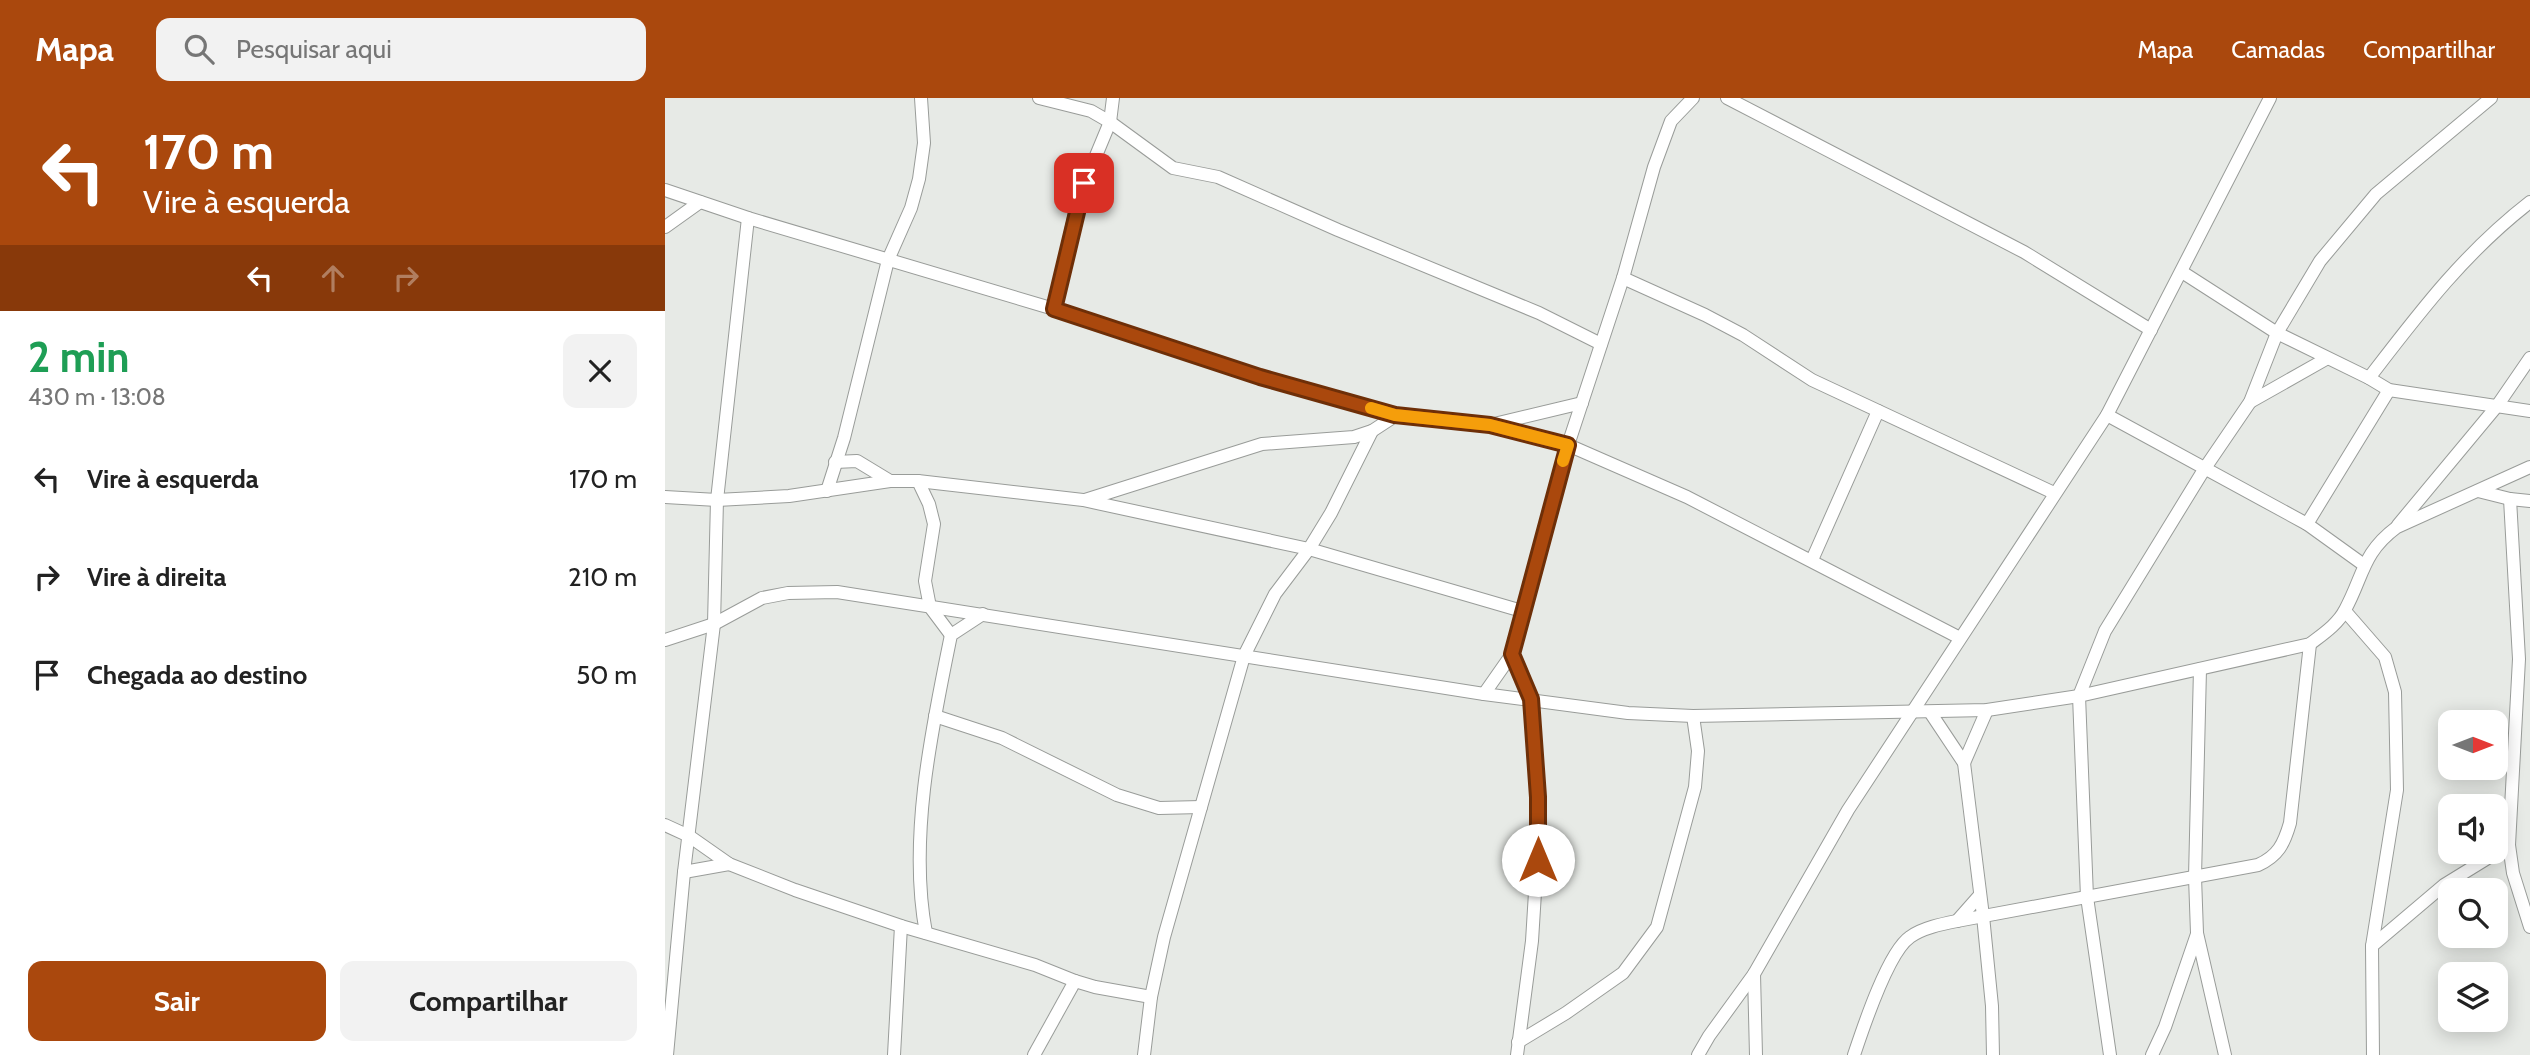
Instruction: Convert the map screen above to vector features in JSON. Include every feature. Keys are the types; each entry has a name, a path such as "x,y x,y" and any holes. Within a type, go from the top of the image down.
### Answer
{"street":[{"path":"827,491 844,439 888,260 911,208 919,179 924,143 922,98"},
{"path":"1039,98 1091,111 1110,121 1173,168 1217,177 1539,313 1601,344"},
{"path":"1054,309 1079,199 1110,121 1112,98"},
{"path":"1091,111 1112,98"},
{"path":"1484,694 1512,654 1568,445 1623,278 1654,167 1671,121 1693,98"},
{"path":"1727,98 2024,252 2151,330"},
{"path":"1698,1055 1754,974 1848,810 2054,493 2108,415 2270,98"},
{"path":"2110,1055 2087,897 2078,695 2105,631 2206,467 2250,402 2277,333 2320,261 2376,194 2491,98"},
{"path":"665,190 748,218 1054,309 1260,377 1395,415 1490,425 1568,445 1687,497 1960,638"},
{"path":"665,227 700,202"},
{"path":"2369,378 2437,290 2498,227 2530,202"},
{"path":"667,1051 684,872 714,624 717,500 748,218"},
{"path":"2182,272 2277,333 2389,390 2530,411"},
{"path":"1623,278 1705,314 1812,380 2054,493"},
{"path":"665,640 714,624 762,598 788,593 837,592 1484,694 1628,713 1692,716 1987,710 2078,695 2310,644 2333,626 2344,611 2373,548 2397,527 2497,406 2530,358"},
{"path":"2250,402 2326,359"},
{"path":"2307,524 2389,390"},
{"path":"1490,425 1581,403"},
{"path":"1812,560 1878,411"},
{"path":"1083,500 1262,444 1340,440 1372,431 1395,415"},
{"path":"2108,415 2307,524 2364,565"},
{"path":"1144,1055 1151,997 1164,937 1244,656 1275,594 1309,548 1349,479 1372,431"},
{"path":"844,439 857,461 890,481"},
{"path":"835,462 857,461"},
{"path":"2397,527 2530,467"},
{"path":"665,498 717,500 789,496 890,481 918,481 1083,500 1309,548 1522,611"},
{"path":"918,481 934,524 926,572 930,607 951,635"},
{"path":"2477,491 2530,501"},
{"path":"2510,499 2519,659 2509,845 2513,873 2530,928"},
{"path":"2344,611 2385,657 2395,692 2397,790 2372,946 2373,1055"},
{"path":"926,933 920,879 923,804 935,716 951,635 983,614"},
{"path":"1854,1055 1893,959 1911,936 1957,921 2258,866 2273,858 2284,843 2290,823 2310,644"},
{"path":"1512,654 1531,699 1538,797 1538,860 1532,941 1517,1049"},
{"path":"2200,669 2195,877 2197,933 2225,1055"},
{"path":"1964,763 1987,710"},
{"path":"1930,712 1964,763 1983,916 1993,1055"},
{"path":"935,716 1002,738 1117,795 1159,808 1201,807"},
{"path":"1517,1049 1623,973 1657,927 1695,787 1698,751 1692,716"},
{"path":"665,825 689,836 729,864 901,926 1035,965 1095,987 1151,997"},
{"path":"2372,946 2445,885 2509,845"},
{"path":"684,872 729,864"},
{"path":"1957,921 1980,894"},
{"path":"894,1055 901,926"},
{"path":"2152,1055 2165,1027 2197,933"},
{"path":"1754,974 1756,1055"},
{"path":"1034,1055 1075,981"}],"slow traffic":[{"path":"1371,408 1395,415 1490,425 1568,445 1563,461"}],"route":[{"path":"1084,183 1054,309 1260,377 1395,415 1490,425 1568,445 1512,654 1531,699 1538,797 1538,860"}]}
